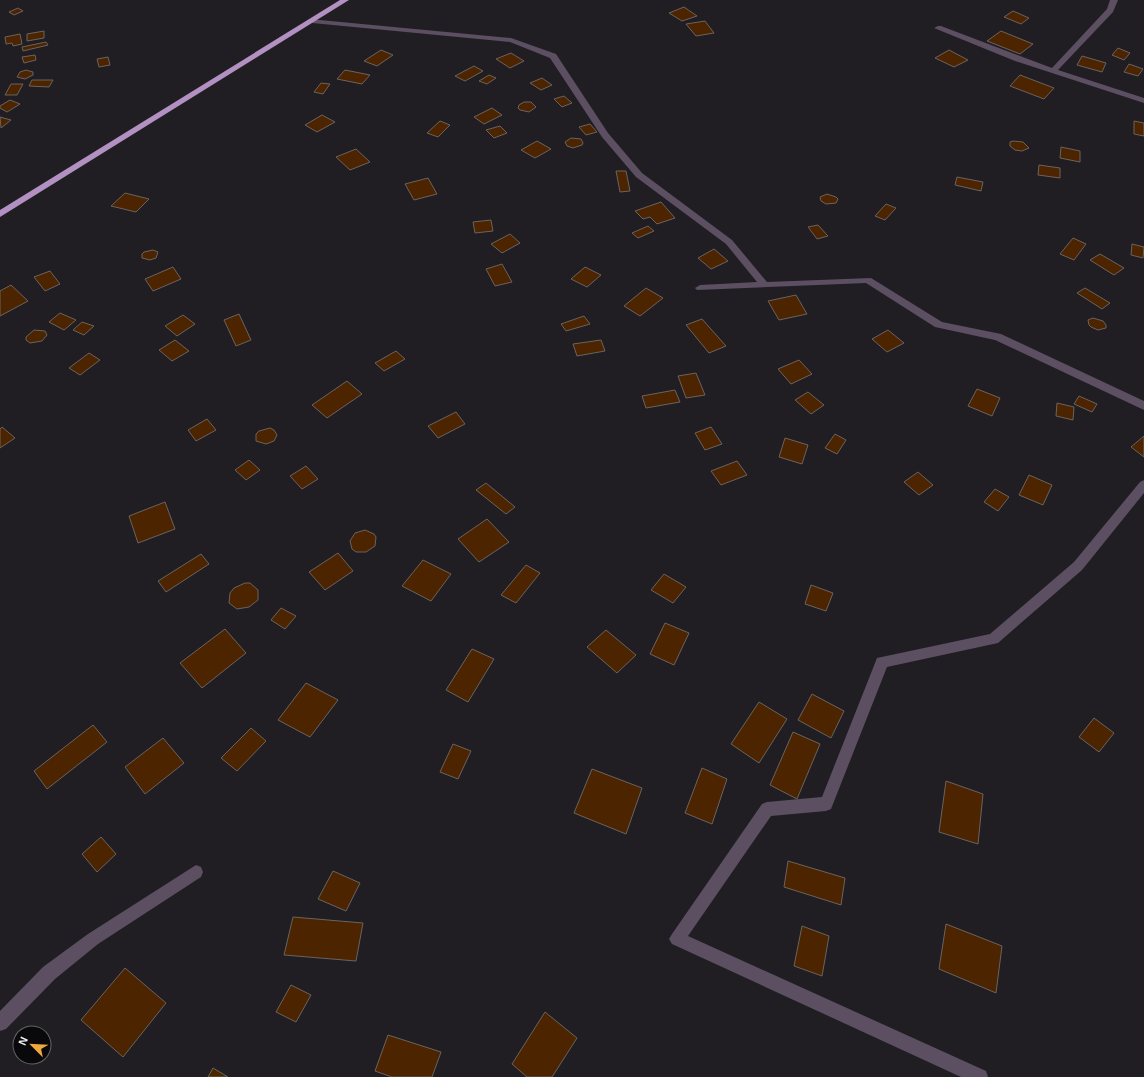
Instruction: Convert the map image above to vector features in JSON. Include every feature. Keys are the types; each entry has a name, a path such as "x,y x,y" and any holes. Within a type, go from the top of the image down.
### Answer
{"highway":[{"path":"0,214 346,0"}],"street":[{"path":"1053,71 1110,10 1114,0"},
{"path":"312,21 511,40 553,56 606,135 639,175 729,242 765,285"},
{"path":"938,28 1053,71 1144,101"},
{"path":"700,288 868,280 939,325 997,337 1144,406"},
{"path":"980,1077 677,939 767,809 826,804 882,662 993,639 1078,566 1144,485"},
{"path":"0,1023 49,974 93,939 196,872"}],"building":[{"path":"684,7 697,16 682,21 669,13"},
{"path":"18,8 23,11 14,15 9,12"},
{"path":"1013,11 1029,18 1021,24 1004,17"},
{"path":"705,21 714,33 696,36 686,24"},
{"path":"44,31 44,38 27,41 27,34"},
{"path":"1001,31 1033,44 1020,54 987,41"},
{"path":"20,34 22,44 13,46 12,43 6,44 5,37"},
{"path":"46,42 48,45 23,51 22,47"},
{"path":"1118,48 1130,53 1124,60 1112,55"},
{"path":"381,50 393,55 377,66 364,61"},
{"path":"949,50 968,60 954,67 935,58"},
{"path":"511,53 524,61 510,68 496,59"},
{"path":"35,55 36,60 24,63 22,57"},
{"path":"1082,56 1106,63 1102,72 1077,65"},
{"path":"108,57 110,65 99,67 97,59"},
{"path":"1129,64 1143,69 1138,76 1124,72"},
{"path":"474,66 483,71 465,81 455,76"},
{"path":"26,70 33,72 33,75 25,79 17,77 20,72"},
{"path":"345,70 370,75 362,84 337,79"},
{"path":"489,75 496,78 487,84 479,81"},
{"path":"1020,75 1054,88 1044,99 1010,86"},
{"path":"542,78 552,85 541,90 530,83"},
{"path":"32,80 53,80 49,87 29,86"},
{"path":"321,83 330,84 323,94 314,92"},
{"path":"11,84 23,84 17,95 5,95"},
{"path":"564,96 572,103 562,107 554,99"},
{"path":"10,100 20,104 7,112 0,108 0,106"},
{"path":"524,102 531,102 536,107 529,112 520,110 518,108 519,105"},
{"path":"492,108 502,115 484,124 474,117"},
{"path":"322,115 335,122 317,132 305,125"},
{"path":"0,117 11,120 1,128"},
{"path":"440,121 450,125 438,137 427,133"},
{"path":"1134,121 1144,123 1144,136 1134,134"},
{"path":"590,124 597,132 586,135 579,127"},
{"path":"500,126 507,133 494,138 486,130"},
{"path":"571,138 581,139 583,143 582,145 573,148 567,146 565,142"},
{"path":"537,141 551,149 535,158 521,150"},
{"path":"1010,142 1023,142 1029,148 1022,151 1015,150 1010,146"},
{"path":"1061,147 1080,151 1080,162 1060,158"},
{"path":"356,149 370,162 350,170 336,157"},
{"path":"1039,165 1060,168 1060,178 1038,175"},
{"path":"616,171 626,171 630,191 620,192"},
{"path":"957,177 983,182 981,191 955,185"},
{"path":"428,178 437,194 414,200 405,184"},
{"path":"125,193 149,199 136,212 111,206"},
{"path":"827,194 838,199 836,203 826,204 821,201 820,197"},
{"path":"661,202 675,218 657,224 650,217 643,219 635,211"},
{"path":"886,204 896,208 885,220 875,216"},
{"path":"491,220 493,231 475,233 473,222"},
{"path":"818,225 828,236 817,239 808,227"},
{"path":"648,226 654,231 638,238 632,233"},
{"path":"510,234 520,243 502,253 491,244"},
{"path":"1073,238 1086,244 1074,260 1060,254"},
{"path":"1132,244 1144,247 1143,258 1131,255"},
{"path":"714,249 728,261 711,269 698,258"},
{"path":"153,250 158,252 156,258 150,260 142,258 142,254 144,252"},
{"path":"1100,254 1124,268 1114,275 1090,260"},
{"path":"502,264 512,282 495,286 486,269"},
{"path":"173,267 181,279 153,291 145,279"},
{"path":"585,267 601,275 587,287 571,279"},
{"path":"50,271 60,284 45,291 34,277"},
{"path":"11,285 28,301 0,316 0,291"},
{"path":"646,288 663,298 640,316 624,306"},
{"path":"1085,288 1110,303 1102,309 1077,293"},
{"path":"796,295 807,314 779,320 768,301"},
{"path":"60,313 76,320 64,330 49,322"},
{"path":"239,314 251,340 236,346 224,320"},
{"path":"183,315 195,324 177,336 165,326"},
{"path":"584,316 590,324 566,331 561,324"},
{"path":"1093,318 1103,321 1106,328 1098,330 1091,327 1088,320"},
{"path":"702,319 726,346 709,353 686,325"},
{"path":"82,322 94,326 84,335 73,330"},
{"path":"34,330 45,331 47,335 42,341 30,343 26,340 26,337"},
{"path":"888,330 904,343 887,352 872,339"},
{"path":"175,340 189,351 172,361 159,350"},
{"path":"601,340 605,351 577,356 573,344"},
{"path":"396,351 405,359 384,371 375,363"},
{"path":"89,353 100,360 80,375 69,368"},
{"path":"799,360 812,374 791,384 778,369"},
{"path":"696,373 705,395 686,398 678,376"},
{"path":"347,381 362,394 327,418 312,405"},
{"path":"977,389 1000,398 992,416 968,406"},
{"path":"675,390 680,402 646,408 642,396"},
{"path":"808,392 824,405 811,414 795,400"},
{"path":"1079,396 1097,404 1092,412 1074,404"},
{"path":"1057,403 1074,407 1073,420 1056,416"},
{"path":"456,412 465,424 438,438 428,426"},
{"path":"207,419 216,430 196,441 188,430"},
{"path":"2,427 15,438 0,448 0,429"},
{"path":"711,427 722,444 705,450 695,433"},
{"path":"270,428 274,430 277,435 274,441 266,444 256,441 256,434 259,431"},
{"path":"835,434 846,440 837,454 825,448"},
{"path":"1144,436 1144,457 1131,447"},
{"path":"785,438 808,445 802,464 779,457"},
{"path":"249,460 260,470 246,480 235,470"},
{"path":"737,461 747,475 721,485 711,471"},
{"path":"306,466 318,479 302,489 290,476"},
{"path":"918,472 933,485 919,495 904,482"},
{"path":"1029,475 1052,485 1043,505 1019,495"},
{"path":"486,483 515,507 506,514 476,490"},
{"path":"995,489 1009,497 998,511 984,502"},
{"path":"165,502 175,529 138,543 129,516"},
{"path":"487,519 509,542 479,562 458,539"},
{"path":"365,530 374,534 376,537 375,546 366,552 356,552 352,549 350,541 355,533"},
{"path":"338,553 353,571 325,590 309,572"},
{"path":"201,554 209,564 166,592 158,581"},
{"path":"423,560 451,574 431,601 402,586"},
{"path":"526,565 540,573 516,603 501,595"},
{"path":"664,574 686,587 673,603 651,590"},
{"path":"245,583 250,583 258,590 258,600 249,607 237,609 229,603 230,593 234,588"},
{"path":"811,585 833,593 826,611 805,604"},
{"path":"281,608 296,616 285,629 271,620"},
{"path":"665,623 689,633 674,665 650,654"},
{"path":"225,629 246,653 202,688 180,663"},
{"path":"606,630 636,655 617,673 587,647"},
{"path":"472,649 494,659 468,702 446,690"},
{"path":"306,683 338,700 310,737 278,720"},
{"path":"812,694 844,711 831,738 798,720"},
{"path":"759,702 787,719 759,763 731,744"},
{"path":"1094,718 1114,733 1099,752 1079,737"},
{"path":"93,725 107,742 47,789 34,771"},
{"path":"251,728 266,741 237,771 221,758"},
{"path":"793,732 820,744 797,799 770,785"},
{"path":"163,738 184,763 145,794 125,767"},
{"path":"453,744 471,751 458,779 440,772"},
{"path":"702,768 727,779 712,824 685,813"},
{"path":"592,769 642,788 626,834 574,813"},
{"path":"946,781 983,794 978,844 939,832"},
{"path":"101,837 116,854 97,872 82,854"},
{"path":"788,861 845,878 841,905 784,887"},
{"path":"333,871 360,883 346,911 318,899"},
{"path":"293,917 363,923 356,961 284,955"},
{"path":"946,924 1002,946 996,993 939,969"},
{"path":"802,926 829,936 822,976 794,966"},
{"path":"125,968 166,1003 123,1057 81,1020"},
{"path":"291,985 311,995 296,1022 276,1012"},
{"path":"545,1012 577,1038 552,1077 527,1077 512,1064"},
{"path":"388,1035 441,1052 432,1077 392,1077 375,1071"},
{"path":"213,1068 228,1077 208,1077"}]}
